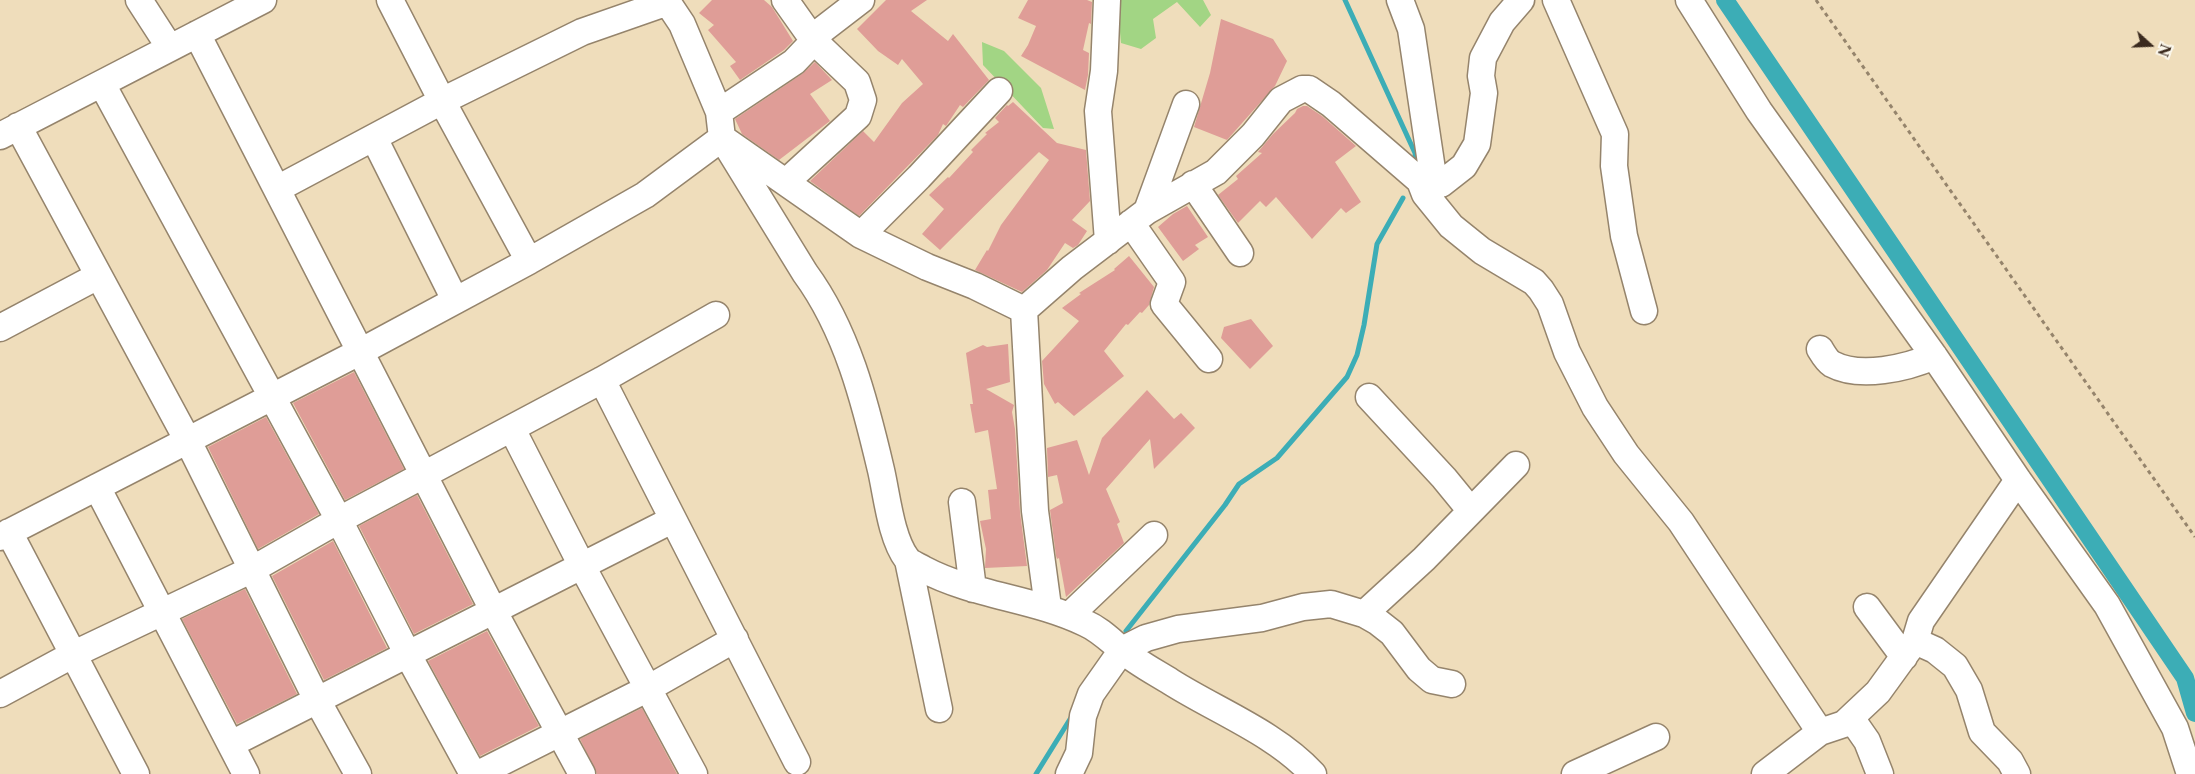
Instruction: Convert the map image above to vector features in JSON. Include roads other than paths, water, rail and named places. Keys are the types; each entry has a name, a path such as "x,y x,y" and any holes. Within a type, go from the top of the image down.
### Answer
{"street":[{"path":"139,0 170,48"},
{"path":"264,0 9,131 98,276 188,441 317,700 358,774"},
{"path":"390,0 442,101 530,261"},
{"path":"786,0 814,41 857,82 863,100 858,116 786,182"},
{"path":"720,112 794,62 822,30 860,0"},
{"path":"1107,0 1104,71 1098,111 1108,241"},
{"path":"1400,0 1411,29 1422,180 1425,194 1451,226 1482,251 1534,282 1541,290 1550,304 1567,352 1596,407 1626,454 1681,522 1820,732"},
{"path":"1024,310 1072,268 1139,217 1192,184 1216,172 1253,135 1281,100 1302,89 1309,89 1325,100 1422,180 1441,184 1464,166 1477,144 1484,93 1482,76 1483,58 1502,22 1520,0"},
{"path":"1556,0 1615,134 1614,166 1624,236 1644,311"},
{"path":"1690,0 1759,111 1934,356 2018,480 2107,605 2175,728 2190,774"},
{"path":"277,190 442,101 582,32 667,1 682,24 720,112 722,138 819,292 843,344 863,401 897,538 908,560 939,709"},
{"path":"197,34 493,610 582,774"},
{"path":"102,84 339,520 408,655 473,774"},
{"path":"861,235 919,177 999,91"},
{"path":"1186,104 1139,217 1172,282 1164,304 1208,359"},
{"path":"374,138 455,300"},
{"path":"722,138 861,235 1024,310"},
{"path":"136,774 74,654 5,534 188,441 530,261 645,195 722,138"},
{"path":"1192,184 1240,253"},
{"path":"0,328 98,276"},
{"path":"1024,310 1035,511 1068,616"},
{"path":"0,694 74,654 253,569 339,520 602,380 716,315"},
{"path":"1820,349 1831,363 1852,370 1871,372 1915,364 1934,356"},
{"path":"602,380 672,520 736,639 797,762"},
{"path":"1369,397 1471,510"},
{"path":"512,429 582,566 694,774"},
{"path":"1364,614 1424,559 1516,465"},
{"path":"1765,774 1820,732 1844,724 1878,692 1910,649 1921,621 2018,480"},
{"path":"97,487 246,774"},
{"path":"962,502 973,589"},
{"path":"231,744 672,520"},
{"path":"1068,616 1154,535"},
{"path":"908,560 936,575 973,589 1068,616 1118,646 1172,683 1279,745 1313,774"},
{"path":"1069,774 1079,753 1083,716 1091,694 1118,646 1178,629 1262,618 1302,607 1331,604 1364,614 1392,633 1419,668 1432,680 1452,684"},
{"path":"1867,607 1910,649 1935,650 1955,666 1969,690 1982,732 2010,761 2017,774"},
{"path":"478,774 649,688 736,639"},
{"path":"1851,718 1867,741 1880,774"},
{"path":"1575,774 1656,737"}],"waterway":[{"path":"1345,0 1415,153 1416,164"},
{"path":"1725,0 2185,678 2195,713"},
{"path":"1126,631 1225,505 1239,484 1277,458 1347,377 1357,355 1364,325 1377,244 1403,198"},
{"path":"1036,774 1072,716"}]}
